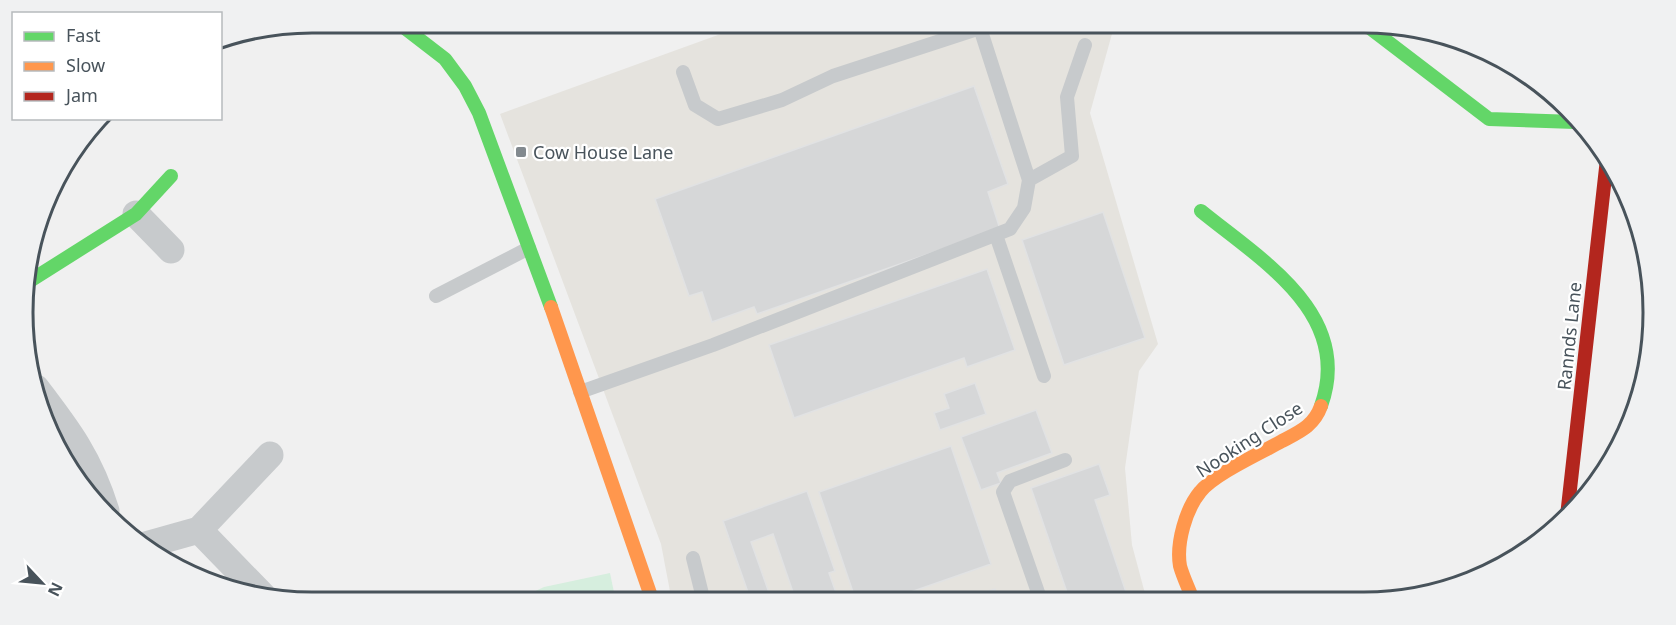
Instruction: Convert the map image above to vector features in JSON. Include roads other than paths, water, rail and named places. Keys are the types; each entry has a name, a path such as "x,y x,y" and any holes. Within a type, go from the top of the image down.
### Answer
{"street":[{"path":"411,33 445,59 465,86 479,113 529,248 650,592"},
{"path":"1377,34 1489,119 1568,122"},
{"name":"Rannds Lane","path":"1569,502 1606,172"},
{"path":"35,278 136,214 171,176"},
{"name":"Nooking Close","path":"1190,592 1180,565 1180,542 1186,519 1200,491 1236,466 1304,429 1316,420 1328,387 1326,353 1316,318 1296,289 1201,211"},
{"path":"136,214 171,250"},
{"path":"49,405 81,447 96,478 102,496"},
{"path":"154,543 199,530 270,454"},
{"path":"199,530 254,586"}],"lane":[{"path":"682,72 695,105 718,119 782,100 833,76 965,33"},
{"path":"580,392 713,345 1010,229 1024,208 1029,180 982,33"},
{"path":"1029,180 1072,156 1067,97 1085,45"},
{"path":"996,235 1044,376"},
{"path":"436,296 529,248"},
{"path":"1038,592 1002,492 1010,481 1065,460"},
{"path":"693,558 702,592"}],"place":[{"name":"Cow House Lane","path":"521,152"}]}
